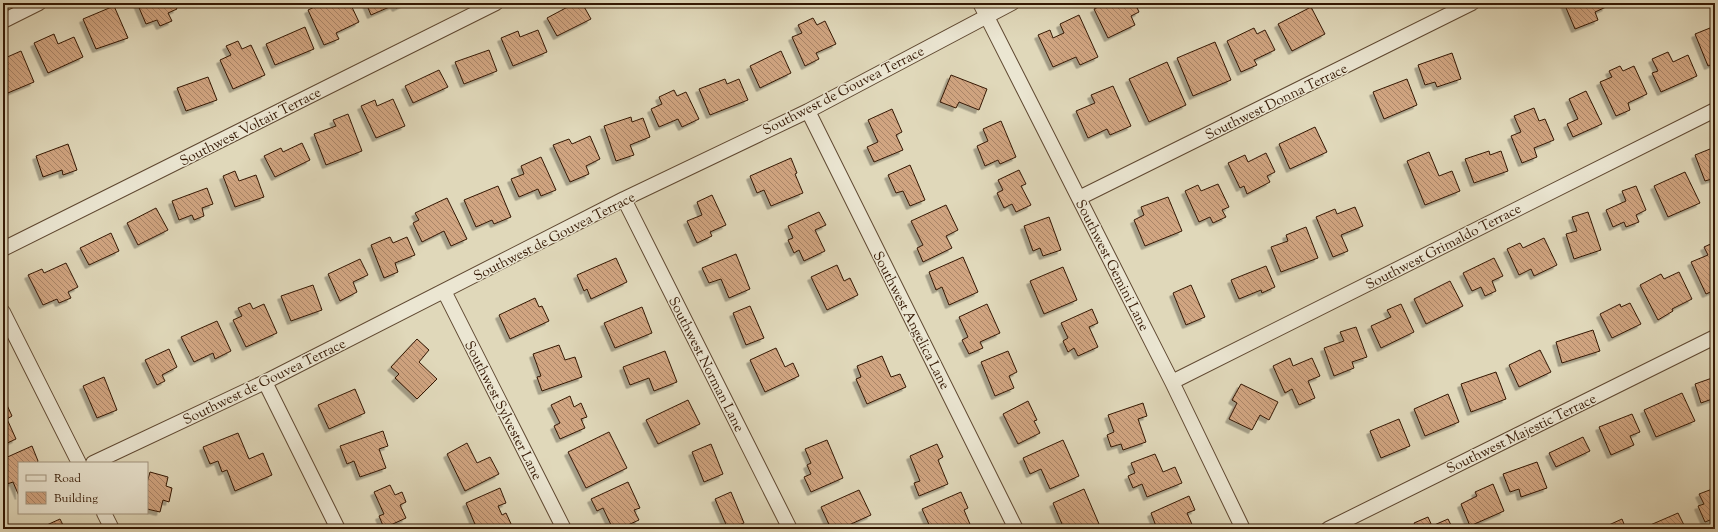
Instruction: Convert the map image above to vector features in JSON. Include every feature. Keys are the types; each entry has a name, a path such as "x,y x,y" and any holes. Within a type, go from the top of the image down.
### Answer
{"street":[{"path":"3,21 40,3"},
{"name":"Southwest Voltair Terrace","path":"3,249 496,3"},
{"name":"Southwest Gemini Lane","path":"980,3 1172,382 1243,529"},
{"name":"Southwest de Gouvea Terrace","path":"95,462 265,382 624,199 808,111 1012,3"},
{"name":"Southwest Donna Terrace","path":"1079,198 1472,3"},
{"name":"Southwest Grimaldo Terrace","path":"1172,382 1715,110"},
{"name":"Southwest Angelica Lane","path":"808,111 1016,529"},
{"name":"Southwest Norman Lane","path":"624,199 790,529"},
{"name":"Southwest Sylvester Lane","path":"444,292 564,529"},
{"path":"3,312 78,462"},
{"name":"Southwest Majestic Terrace","path":"1328,529 1715,336"},
{"path":"265,382 338,529"},
{"path":"104,514 112,529"}],"building":[{"path":"137,3 174,3 177,9 168,13 172,21 160,26 157,20 146,24"},
{"path":"323,3 350,3 359,22 336,33 339,39 324,45 308,10"},
{"path":"366,3 406,3 396,8 394,5 371,15"},
{"path":"575,3 582,3 591,19 557,36 547,18"},
{"path":"1107,3 1135,3 1139,12 1131,16 1135,25 1108,38 1094,9"},
{"path":"1564,3 1604,3 1606,7 1595,12 1598,20 1575,29"},
{"path":"114,6 128,38 96,49 83,19"},
{"path":"1311,7 1325,34 1292,51 1278,24"},
{"path":"1079,15 1098,57 1080,65 1076,57 1053,67 1038,35 1050,30 1053,38 1064,33 1060,24"},
{"path":"813,18 817,25 825,21 836,44 816,53 819,59 805,66 792,37 802,33 798,25"},
{"path":"1715,26 1715,63 1708,66 1695,34"},
{"path":"305,27 314,49 275,65 266,44"},
{"path":"1254,28 1257,34 1265,30 1275,50 1254,60 1257,65 1241,72 1227,41"},
{"path":"538,30 547,52 513,66 501,38 518,31 520,37"},
{"path":"54,34 58,44 74,37 83,57 48,73 34,43"},
{"path":"238,41 242,49 251,45 265,75 233,89 220,60 231,55 226,46"},
{"path":"1215,42 1231,80 1193,96 1177,58"},
{"path":"489,50 497,71 464,84 455,62"},
{"path":"21,51 34,82 3,95 3,67 8,65 5,58"},
{"path":"781,51 791,73 760,88 750,66"},
{"path":"1668,52 1673,62 1688,55 1697,76 1661,92 1652,73 1658,71 1652,59"},
{"path":"1452,53 1461,79 1437,87 1435,82 1425,85 1418,65"},
{"path":"1167,62 1186,105 1149,122 1129,79"},
{"path":"1620,66 1623,71 1634,66 1647,94 1628,103 1630,110 1616,116 1600,82 1612,77 1609,71"},
{"path":"439,70 448,87 413,103 405,86"},
{"path":"951,75 987,89 979,110 959,102 956,108 940,102"},
{"path":"208,77 217,100 186,111 177,88"},
{"path":"725,79 727,84 739,79 748,100 710,115 699,89"},
{"path":"1407,79 1417,105 1384,119 1373,92"},
{"path":"1113,86 1131,126 1110,135 1107,129 1088,138 1076,111 1095,103 1091,95"},
{"path":"674,90 677,96 686,92 699,119 682,127 678,119 659,127 651,109 662,104 659,97"},
{"path":"1586,91 1602,124 1573,137 1567,124 1578,119 1569,99"},
{"path":"393,99 405,126 376,138 361,106 375,100 377,106"},
{"path":"1534,108 1539,121 1545,119 1554,140 1534,148 1537,157 1522,163 1511,136 1521,132 1514,116"},
{"path":"892,109 902,132 896,135 903,150 874,162 867,147 878,142 868,120"},
{"path":"348,114 362,151 326,165 314,134 336,126 333,120"},
{"path":"631,117 632,122 643,118 650,137 630,145 634,155 616,161 604,126"},
{"path":"1001,121 1016,157 1000,164 998,160 985,166 977,146 988,141 983,129"},
{"path":"1315,127 1327,152 1290,169 1279,144"},
{"path":"590,136 600,159 586,166 589,174 570,182 553,145 569,139 572,144"},
{"path":"302,143 310,160 275,177 264,156 281,148 283,152"},
{"path":"68,144 77,170 63,175 62,170 43,177 36,156"},
{"path":"1715,147 1715,178 1705,181 1695,155"},
{"path":"1489,151 1490,155 1501,151 1508,171 1474,183 1465,159"},
{"path":"1429,152 1439,176 1452,171 1460,191 1425,205 1407,161"},
{"path":"1266,153 1275,172 1267,176 1270,182 1247,194 1244,186 1240,188 1228,163 1245,155 1248,162"},
{"path":"541,157 556,190 541,196 538,189 519,197 511,179 524,174 521,166"},
{"path":"791,158 797,173 795,174 803,193 771,206 764,190 757,193 750,176"},
{"path":"910,165 925,200 910,206 903,191 896,193 888,175"},
{"path":"1019,170 1026,184 1021,186 1031,205 1016,212 1012,204 1004,208 997,193 1003,190 998,180"},
{"path":"235,171 239,181 256,175 264,197 235,207 223,176"},
{"path":"1685,172 1700,203 1668,217 1654,186"},
{"path":"1218,184 1229,207 1222,210 1226,217 1213,223 1210,217 1199,222 1185,191 1198,185 1201,191"},
{"path":"498,186 511,217 494,224 492,220 476,227 464,200"},
{"path":"1636,186 1646,210 1636,215 1639,222 1626,227 1624,222 1613,227 1606,210 1626,201 1622,191"},
{"path":"207,188 213,204 202,208 204,216 194,220 192,215 179,220 172,201"},
{"path":"712,195 726,225 710,232 712,236 697,243 687,221 702,215 697,202"},
{"path":"1168,197 1182,231 1145,246 1134,220 1144,215 1141,207"},
{"path":"447,198 467,239 451,246 444,231 422,242 413,223 419,220 415,213"},
{"path":"946,205 958,230 946,236 952,248 923,262 917,248 923,245 911,221"},
{"path":"1355,207 1363,226 1341,235 1348,251 1333,257 1316,217 1335,209 1337,214"},
{"path":"156,208 168,230 138,245 127,223"},
{"path":"819,212 826,225 815,230 825,251 804,261 799,250 794,253 788,240 793,238 788,226"},
{"path":"1588,212 1601,250 1574,259 1566,234 1577,231 1572,217"},
{"path":"1049,217 1061,250 1043,256 1040,248 1033,251 1024,226"},
{"path":"1306,227 1318,258 1281,272 1271,247 1288,241 1286,235"},
{"path":"111,233 119,251 89,265 80,248"},
{"path":"390,237 393,243 407,237 415,255 395,263 398,272 384,278 371,245"},
{"path":"1544,238 1557,265 1534,276 1531,269 1519,275 1507,249 1520,243 1523,248"},
{"path":"1715,242 1715,290 1706,294 1691,262 1708,255 1704,247"},
{"path":"736,254 750,289 729,298 721,279 709,283 702,268"},
{"path":"963,257 978,292 949,305 942,287 936,290 929,272"},
{"path":"616,258 627,282 591,299 587,289 584,291 577,275"},
{"path":"1494,258 1503,276 1492,281 1496,291 1485,296 1481,287 1472,291 1463,273"},
{"path":"360,259 368,275 353,282 357,292 340,301 328,274"},
{"path":"66,263 78,287 68,292 71,298 59,303 57,299 43,305 28,275 42,269 44,273"},
{"path":"837,265 844,281 850,278 858,295 827,310 811,277"},
{"path":"1266,266 1275,287 1262,293 1261,290 1239,299 1231,280"},
{"path":"1063,267 1077,300 1044,314 1030,281"},
{"path":"1679,272 1692,299 1672,309 1673,311 1658,320 1640,285 1661,274 1664,279"},
{"path":"1450,281 1463,306 1426,324 1414,299"},
{"path":"313,285 322,310 291,321 281,296"},
{"path":"1191,285 1205,317 1186,325 1173,293"},
{"path":"535,298 539,307 542,306 549,321 510,339 499,315"},
{"path":"250,303 253,309 264,304 277,333 246,347 233,320 242,316 238,308"},
{"path":"1630,303 1641,324 1612,338 1600,314 1620,304 1621,307"},
{"path":"987,304 1000,333 980,342 983,348 969,354 962,340 968,337 959,317"},
{"path":"1401,304 1414,332 1381,348 1371,326 1391,317 1387,310"},
{"path":"750,306 764,338 746,345 733,313"},
{"path":"642,307 652,333 615,348 604,323"},
{"path":"1092,309 1098,323 1089,327 1098,347 1078,356 1074,348 1068,352 1063,341 1068,338 1061,323"},
{"path":"217,321 231,351 215,359 213,353 194,362 181,337"},
{"path":"1356,327 1367,357 1352,362 1354,368 1334,376 1324,348 1344,341 1340,332"},
{"path":"1593,330 1600,351 1562,363 1556,342"},
{"path":"417,339 429,350 419,362 437,379 417,399 395,378 399,374 391,367"},
{"path":"559,345 565,360 575,357 582,377 542,391 537,377 541,376 533,354"},
{"path":"776,348 785,367 793,363 799,376 765,392 750,360"},
{"path":"169,349 177,367 162,375 165,381 157,385 145,360"},
{"path":"1540,350 1551,372 1519,387 1509,365"},
{"path":"665,351 677,382 654,391 649,378 630,385 623,367"},
{"path":"1008,351 1017,372 1009,376 1014,388 995,396 981,362"},
{"path":"882,356 891,377 900,374 906,387 867,404 856,379 861,377 857,366"},
{"path":"1290,358 1293,366 1312,358 1320,376 1308,381 1315,398 1299,405 1292,389 1285,393 1273,366"},
{"path":"1496,372 1506,399 1471,412 1461,384"},
{"path":"104,377 117,410 97,418 83,386"},
{"path":"1715,377 1715,398 1701,403 1695,384"},
{"path":"1241,384 1278,402 1269,420 1260,415 1252,430 1229,419 1237,403 1232,400"},
{"path":"355,389 365,413 329,429 318,405"},
{"path":"1682,393 1695,421 1656,437 1644,410"},
{"path":"1448,394 1459,422 1425,436 1414,409"},
{"path":"570,396 574,407 581,403 587,417 581,419 585,428 560,439 554,426 560,423 551,405"},
{"path":"688,400 700,424 658,444 646,420"},
{"path":"1028,401 1037,420 1034,421 1040,433 1018,444 1003,414"},
{"path":"6,403 12,416 7,419 16,439 3,445 3,405"},
{"path":"1143,403 1147,416 1138,419 1146,442 1123,450 1121,444 1111,447 1107,435 1114,432 1108,415"},
{"path":"1632,414 1640,432 1630,436 1634,445 1611,455 1599,427"},
{"path":"1399,419 1410,446 1381,458 1370,431"},
{"path":"383,431 388,446 379,449 386,468 360,477 354,461 347,464 340,446"},
{"path":"609,432 627,468 586,488 568,452"},
{"path":"238,433 249,459 263,453 272,475 235,491 227,470 222,472 218,461 210,464 203,447"},
{"path":"1583,437 1590,451 1556,467 1549,453"},
{"path":"827,440 843,478 811,492 804,477 811,474 807,465 811,463 805,449"},
{"path":"1063,440 1079,476 1050,489 1041,469 1030,474 1023,458"},
{"path":"467,443 477,463 490,457 499,474 465,491 447,454"},
{"path":"711,444 723,474 704,482 692,452"},
{"path":"937,444 943,457 938,460 948,484 919,496 914,483 920,481 910,456"},
{"path":"32,446 38,461 18,462 18,494 13,482 7,484 3,475 3,459"},
{"path":"1155,454 1163,472 1175,467 1182,483 1147,497 1142,484 1133,488 1128,476 1135,473 1131,463"},
{"path":"1537,462 1547,488 1521,497 1519,489 1510,492 1503,474"},
{"path":"150,472 168,477 166,486 172,488 169,502 163,500 160,512 148,509 148,479"},
{"path":"628,482 640,508 634,510 639,520 619,529 613,529 603,508 597,511 591,499"},
{"path":"1493,484 1504,511 1470,526 1461,504 1477,496 1475,492"},
{"path":"390,485 395,495 402,492 406,502 400,505 406,518 384,528 379,516 384,514 374,492"},
{"path":"500,488 506,503 498,506 502,515 506,513 512,526 505,529 477,529 466,503"},
{"path":"1715,488 1715,518 1705,522 1698,506 1704,504 1699,494"},
{"path":"1084,489 1099,524 1088,529 1057,529 1056,527 1062,524 1053,503"},
{"path":"859,490 871,515 840,529 831,529 821,507"},
{"path":"731,492 744,523 728,529 715,499"},
{"path":"961,492 968,508 964,510 972,529 931,529 922,509"},
{"path":"1189,496 1195,510 1187,513 1194,529 1155,529 1154,527 1156,526 1151,513"},
{"path":"1678,513 1686,529 1650,529 1648,526"},
{"path":"1428,517 1432,526 1448,519 1453,529 1417,529 1414,523"},
{"path":"60,519 65,529 38,529"},
{"path":"1622,519 1626,529 1600,529"}]}
